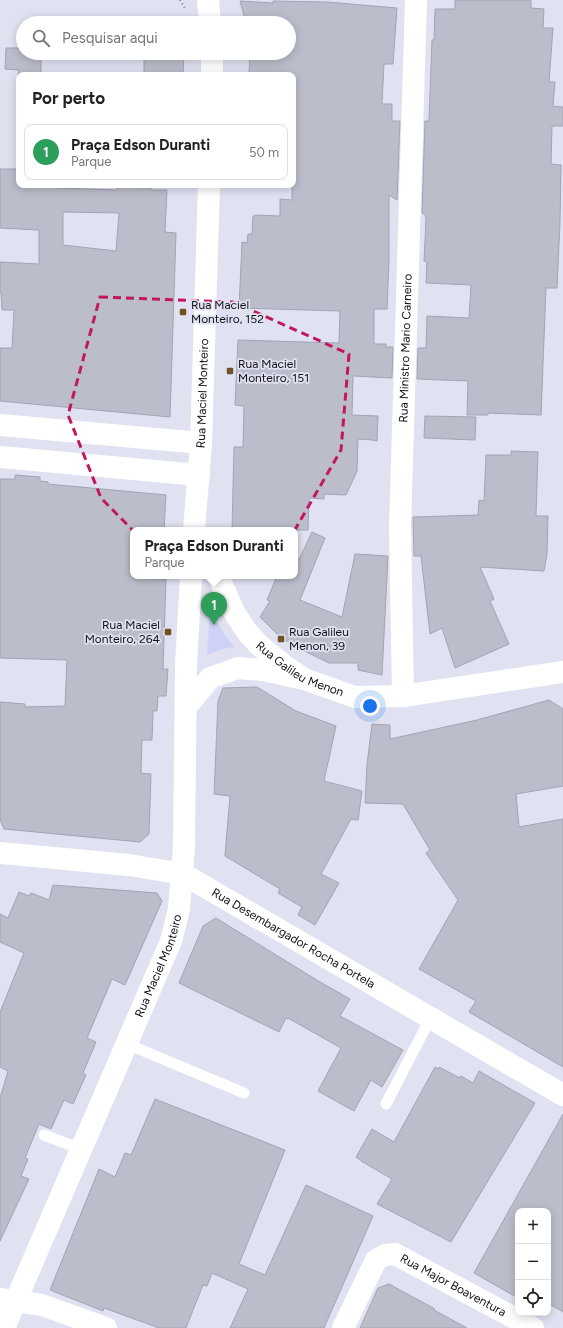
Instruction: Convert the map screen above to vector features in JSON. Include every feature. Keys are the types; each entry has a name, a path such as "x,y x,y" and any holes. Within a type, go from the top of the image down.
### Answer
{"street":[{"name":"Rua Ministro Mario Carneiro","path":"403,696 400,528 416,0"},
{"path":"212,60 212,72"},
{"name":"Rua Maciel Monteiro","path":"196,527 201,443 209,188"},
{"path":"0,424 201,443"},
{"path":"0,456 198,475"},
{"name":"Rua Maciel Monteiro","path":"4,1328 8,1300 81,1149 127,1044 171,941 179,909 184,847 186,665 191,579"},
{"name":"Rua Galileu Menon","path":"219,579 234,612 247,632 260,646 304,679 355,697 403,696 563,672"},
{"path":"186,707 210,678 238,668 263,670 304,679"},
{"name":"Rua Desembargador Rocha Portela","path":"0,853 129,865 182,874 563,1094"},
{"name":"Rua Major Boaventura","path":"343,1328 376,1260 386,1255 395,1254 533,1328"},
{"path":"8,1300 42,1305 106,1328"}],"lane":[{"path":"386,1104 431,1017"},
{"path":"127,1044 244,1093"},
{"path":"44,1135 81,1149"}],"highlighted area":[{"path":"100,297 233,302 349,354 341,450 293,533 163,561 101,498 68,415"}],"shaded area":[{"path":"210,610 234,647 222,649 207,655"}],"building":[{"path":"455,0 531,0 531,8 544,9 543,28 553,28 549,82 555,82 553,106 563,107 563,126 552,126 551,164 561,165 560,223 557,288 546,288 541,415 488,413 488,415 467,415 468,381 417,379 418,348 426,348 427,316 469,318 471,285 426,283 427,262 424,261 426,219 425,215 422,213 425,121 429,121 432,40 434,40 435,9 455,9"},
{"path":"240,1 273,3 273,1 327,2 397,8 393,64 384,64 382,104 392,104 392,121 400,121 397,200 389,195 387,309 374,309 374,344 386,344 386,347 393,347 392,378 353,376 352,415 378,416 377,441 358,439 357,471 346,495 324,494 324,499 309,498 308,530 298,530 298,527 232,527 234,447 243,447 244,406 235,405 238,340 339,343 340,311 239,308 242,242 247,243 248,234 252,234 253,216 280,216 280,199 292,200 292,188 296,188 296,72 249,72 250,60 296,60 296,16 244,16"},
{"path":"6,48 16,48 16,60 41,60 41,72 19,72 19,70 5,69"},
{"path":"144,60 184,60 183,72 144,72"},
{"path":"0,169 16,169 16,188 117,190 117,188 151,188 151,190 167,190 165,232 176,233 170,417 0,401 0,348 12,348 14,310 2,310 0,293 0,262 39,264 39,230 0,228","holes":["63,212 119,213 116,251 63,245"]},
{"path":"425,416 476,417 475,440 424,438"},
{"path":"511,451 538,452 536,516 548,516 547,554 544,571 480,567 494,599 490,601 509,644 455,668 442,628 430,634 421,556 414,556 413,517 478,515 479,500 484,501 486,455 511,455"},
{"path":"15,475 40,477 40,481 48,482 48,484 166,495 164,527 130,527 130,579 166,579 163,669 168,669 166,696 158,696 157,711 153,711 152,740 142,740 141,773 151,774 149,834 140,842 4,829 1,822 0,702 25,704 25,707 65,706 67,660 0,658 0,479 15,479"},
{"path":"312,532 325,538 300,600 342,617 355,554 388,556 382,675 358,670 358,663 329,663 294,646 278,635 260,617 270,601 267,600 276,579 298,579 298,562"},
{"path":"257,687 296,711 336,726 324,781 362,791 358,820 351,819 321,874 339,883 315,925 298,915 302,907 278,893 280,889 225,856 230,796 214,794 218,701 223,688"},
{"path":"549,700 563,709 563,786 516,794 519,827 563,819 563,1067 469,1012 476,1001 419,969 458,900 426,853 430,850 403,804 365,803 367,764 372,724 390,725 390,739 477,720"},
{"path":"53,885 157,893 162,901 125,985 112,979 87,1038 96,1042 83,1073 86,1075 73,1104 64,1100 51,1129 39,1124 25,1158 28,1159 21,1176 29,1179 0,1241 0,1098 8,1071 0,1067 0,1012 24,953 0,942 0,914 8,918 19,892 29,896 31,893 49,900"},
{"path":"216,918 350,999 340,1016 403,1050 382,1087 371,1080 354,1111 318,1091 341,1048 288,1018 286,1018 279,1032 179,983 203,926"},
{"path":"435,1067 438,1069 439,1067 460,1078 461,1076 473,1083 479,1071 535,1103 451,1242 377,1204 392,1179 356,1157 372,1129 394,1142"},
{"path":"155,1099 285,1150 239,1264 265,1275 306,1185 373,1216 324,1328 230,1328 248,1289 212,1273 207,1286 203,1285 186,1328 159,1328 104,1308 103,1311 50,1290 99,1169 115,1177 125,1153 131,1155"},
{"path":"563,1114 563,1312 551,1305 551,1208 515,1208 515,1296 474,1273"},
{"path":"389,1284 467,1328 360,1328 378,1288"}],"place":[{"name":"Rua Maciel Monteiro, 152","path":"183,312"},
{"name":"Rua Maciel Monteiro, 151","path":"230,371"},
{"name":"Praça Edson Duranti","path":"214,625"},
{"name":"Rua Maciel Monteiro, 264","path":"168,632"},
{"name":"Rua Galileu Menon, 39","path":"281,639"}]}
